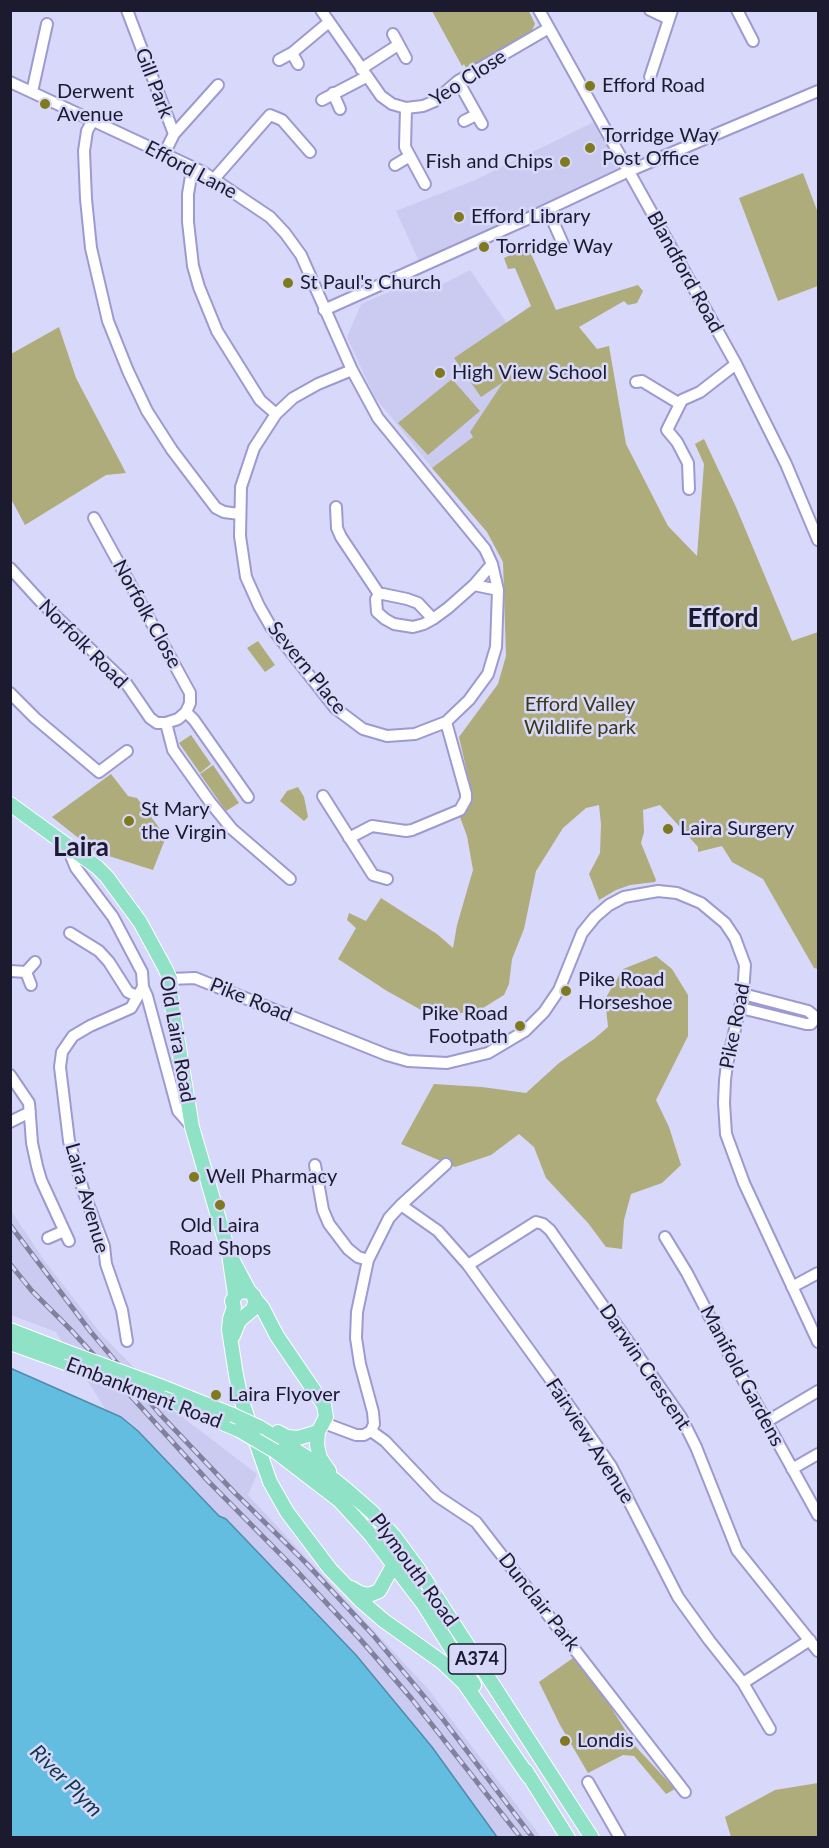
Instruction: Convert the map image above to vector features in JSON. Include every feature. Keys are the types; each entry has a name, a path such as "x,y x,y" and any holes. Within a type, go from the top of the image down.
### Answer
{"main road":[{"name":"Old Laira Road","path":"10,804 97,867 115,887 140,922 170,979 172,1006 192,1128 245,1303"},
{"name":"Old Laira Road","path":"245,1303 262,1307 277,1336 322,1400 326,1413 317,1445 320,1458 348,1491"},
{"name":"Old Laira Road","path":"245,1303 230,1319 231,1342 241,1399 270,1482 299,1530 346,1586 383,1620 442,1662 464,1683 529,1777"},
{"name":"Embankment Road","path":"10,1330 160,1386 260,1427"},
{"name":"Embankment Road","path":"10,1342 171,1401 239,1430 275,1451"},
{"path":"260,1427 271,1429 286,1437 298,1438 321,1427"},
{"name":"Plymouth Road","path":"260,1427 306,1457 348,1491 394,1536 419,1570 592,1838"},
{"name":"Plymouth Road","path":"275,1451 340,1502 394,1564 424,1605 568,1838"},
{"path":"346,1586 360,1593 369,1594 379,1591 394,1564"}],"street":[{"name":"Gill Park","path":"127,10 174,134 164,154"},
{"name":"Yeo Close","path":"321,10 381,96 392,104 406,108 423,106 435,101 458,81 549,28"},
{"name":"Blandford Road","path":"539,10 736,364 786,464 819,540"},
{"path":"650,10 670,15 650,77"},
{"path":"737,10 753,41"},
{"path":"279,60 329,22"},
{"path":"32,92 47,24"},
{"path":"393,34 406,58"},
{"path":"322,100 364,73 398,45"},
{"path":"292,52 298,64"},
{"path":"458,81 479,120 464,122"},
{"name":"Efford Lane","path":"10,82 195,169 214,179 270,217 285,233 300,255 324,310"},
{"path":"174,134 218,84"},
{"path":"324,310 548,210 629,171 819,92"},
{"path":"333,93 340,108"},
{"path":"406,108 405,147 425,184"},
{"path":"214,179 270,114 282,120 310,152"},
{"path":"93,120 87,131 84,151 86,188 91,248 108,321 147,411 172,450 216,508 224,512 239,514"},
{"path":"395,165 410,156"},
{"path":"195,169 191,176 188,194 188,222 193,266 199,287 217,331 260,400 276,414"},
{"path":"548,210 563,244"},
{"name":"Severn Place","path":"324,310 378,418 474,534 492,564 498,590 496,647 488,674 469,700 446,722 415,734 387,736 363,729 335,708 282,643 259,606 246,577 239,514 241,487 254,448 276,414 293,398 352,370"},
{"path":"689,489 688,463 677,442 667,430 682,400 699,392 736,364"},
{"path":"636,382 642,381 680,404"},
{"path":"336,507 341,537 379,594 377,612 394,624 413,627 424,624 448,608 474,585 492,564"},
{"name":"Norfolk Close","path":"94,518 190,693 190,702 186,712"},
{"name":"Norfolk Road","path":"10,568 41,602 126,683 150,718 157,723 166,723"},
{"path":"474,585 498,590"},
{"path":"379,594 392,595 418,603 433,618"},
{"path":"10,693 35,718 99,772 127,751"},
{"path":"248,797 186,712 178,719 166,723 173,750 210,802 232,829 290,879"},
{"path":"349,838 372,826 412,830 460,810 466,794 446,722"},
{"path":"323,796 373,874 387,879"},
{"name":"Old Laira Road","path":"65,844 76,868 114,917 131,947 142,972 140,992 147,996 178,1111 192,1128"},
{"name":"Pike Road","path":"170,979 195,978 387,1055 408,1061 447,1063 488,1053 525,1031 544,1012 559,990 582,933 609,905 624,897 658,891 677,893 692,898 725,923 735,938 745,965 741,1008 725,1080 726,1134 744,1184 819,1342"},
{"path":"70,933 99,951 109,962 128,992 140,992"},
{"path":"26,972 35,962"},
{"path":"10,971 26,972"},
{"path":"26,972 31,986"},
{"name":"Laira Avenue","path":"128,1341 122,1310 106,1264 104,1246 69,1141 60,1067 62,1052 73,1036 131,1008 140,992"},
{"path":"741,1008 806,1024 811,1024 814,1020 808,1011 743,994"},
{"path":"10,1075 29,1103 32,1143 37,1166 66,1236 48,1238"},
{"path":"10,1122 30,1112"},
{"path":"321,1427 356,1436 371,1431 374,1424 373,1412 360,1364 356,1338 357,1312 368,1260 379,1235 401,1204 446,1164"},
{"path":"315,1165 323,1210 329,1224 348,1249 358,1257 368,1260"},
{"name":"Fairview Avenue","path":"401,1204 438,1231 468,1265 611,1466 678,1597 743,1683 770,1729"},
{"name":"Darwin Crescent","path":"468,1265 536,1222 550,1230 681,1417 696,1447 737,1550 819,1651"},
{"name":"Manifold Gardens","path":"665,1237 819,1515"},
{"path":"792,1287 819,1273"},
{"path":"766,1422 819,1391"},
{"name":"Dunclair Park","path":"371,1431 385,1441 437,1496 476,1522 686,1792"},
{"path":"792,1469 819,1454"},
{"path":"743,1683 810,1640"},
{"path":"588,1782 620,1838"}],"shaded area":[{"path":"600,119 629,171 421,266 396,211 475,180"},
{"name":"High View School","path":"470,270 533,361 473,437 432,468 374,396 347,337 361,304 426,276 443,284"},
{"path":"10,1209 46,1263 102,1335 185,1419 257,1474 248,1495 428,1689 541,1837 497,1837 432,1747 356,1655 138,1431 121,1417 106,1410 56,1332 11,1315"}],"green space":[{"path":"432,11 529,11 535,24 531,32 467,70 464,64 462,66"},
{"path":"803,173 818,213 818,286 778,301 739,198"},
{"name":"Efford Valley Wildlife park","path":"528,247 556,310 638,285 643,291 637,303 628,305 624,301 579,327 597,349 609,346 626,444 668,526 697,556 704,464 695,444 704,439 736,507 792,641 818,632 818,969 814,968 763,879 732,862 722,846 698,852 698,847 660,805 643,810 644,832 641,843 655,882 630,885 599,900 589,874 600,853 599,805 586,808 563,828 536,871 524,929 512,959 509,984 504,995 483,1008 453,1015 430,1015 387,991 338,959 356,928 347,920 349,913 366,921 381,898 437,934 453,948 457,925 473,870 467,836 460,817 469,806 472,794 459,737 498,684 506,656 503,562 487,532 432,468 473,437 470,432 502,384 511,377 481,397 454,358 531,306 515,268 508,269 504,258"},
{"path":"59,327 76,378 126,473 106,475 25,525 11,499 11,354"},
{"path":"452,379 480,411 428,455 398,423"},
{"path":"258,641 275,665 265,672 247,648"},
{"path":"191,735 211,764 200,773 179,743"},
{"path":"213,765 239,803 226,811 200,774"},
{"path":"111,774 128,796 137,798 166,837 153,870 96,852 52,817"},
{"path":"298,787 304,797 308,817 304,821 280,801 287,791"},
{"path":"656,956 672,969 688,995 688,1036 656,1100 669,1127 681,1165 662,1183 631,1194 624,1220 622,1249 606,1247 588,1223 546,1178 534,1147 519,1134 491,1155 455,1167 401,1144 434,1084 526,1093 559,1063 608,1027 605,999 623,969"},
{"path":"573,1658 605,1698 636,1747 675,1789 666,1794 634,1756 623,1755 588,1773 560,1725 539,1682"},
{"path":"818,1783 818,1837 731,1837 725,1817 775,1790"}],"water":[{"name":"River Plym","path":"10,1368 121,1417 138,1431 356,1655 432,1747 497,1837 11,1837"}],"railway":[{"path":"10,1225 90,1331 159,1413 373,1635 442,1718 533,1838"},
{"path":"10,1264 32,1291 72,1331 208,1481 360,1639 411,1698 521,1838"}],"place":[{"name":"Efford Road","path":"590,86"},
{"name":"Derwent Avenue","path":"45,104"},
{"name":"Torridge Way Post Office","path":"590,148"},
{"name":"Fish and Chips","path":"565,162"},
{"name":"Efford Library","path":"459,217"},
{"name":"Torridge Way","path":"484,247"},
{"name":"St Paul's Church","path":"288,283"},
{"name":"High View School","path":"440,373"},
{"name":"St Mary the Virgin","path":"129,821"},
{"name":"Laira Surgery","path":"668,829"},
{"name":"Pike Road Horseshoe","path":"566,991"},
{"name":"Pike Road Footpath","path":"520,1026"},
{"name":"Well Pharmacy","path":"194,1177"},
{"name":"Old Laira Road Shops","path":"220,1205"},
{"name":"Laira Flyover","path":"216,1395"},
{"name":"Londis","path":"565,1741"}],"district":[{"name":"Efford","path":"723,619"},
{"name":"Laira","path":"81,848"}]}
